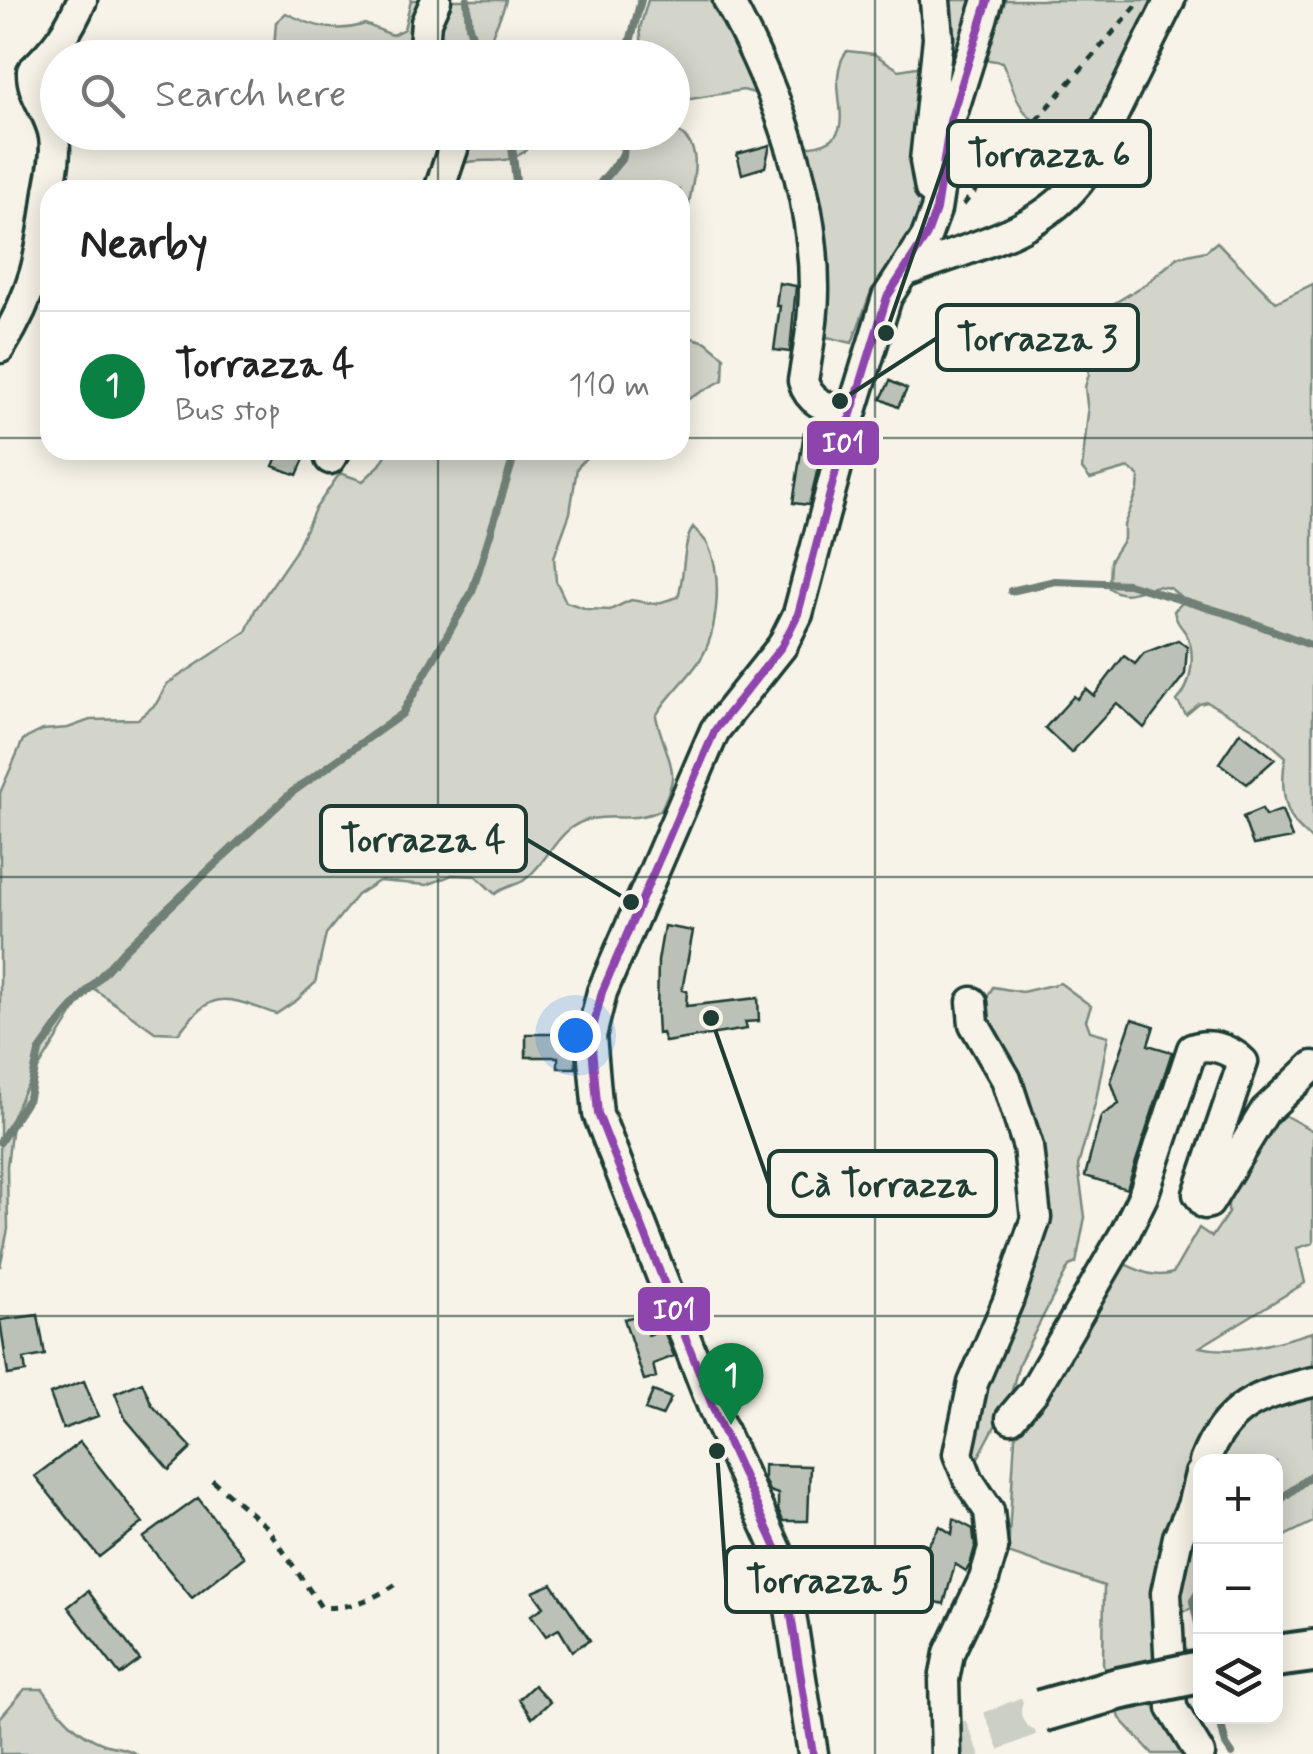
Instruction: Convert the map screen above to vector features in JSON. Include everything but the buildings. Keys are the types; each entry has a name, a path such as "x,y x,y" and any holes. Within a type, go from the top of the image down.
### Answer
{"highway":[{"path":"1283,1655 1313,1650"},
{"path":"1041,1712 1193,1674"}],"street":[{"path":"62,40 82,0"},
{"path":"424,40 426,22 436,0"},
{"path":"728,0 762,62 796,162 812,247 814,290 803,380 808,395 817,404 851,414"},
{"path":"935,0 938,38 925,161 946,212"},
{"path":"813,1754 777,1550 717,1418 598,1114 590,1036 602,992 715,730 782,646 798,614 886,298 946,212 950,120 988,0"},
{"path":"905,272 1028,226 1070,195 1170,0"},
{"path":"40,64 32,71 40,103"},
{"path":"51,180 54,150"},
{"path":"442,180 453,150"},
{"path":"0,348 30,295 40,265"},
{"path":"946,1754 944,1680 949,1654 994,1549 989,1511 968,1481 958,1454 973,1383 1008,1301 1036,1218 1028,1148 1006,1079 974,1024 972,1002"},
{"path":"1011,1418 1034,1392 1125,1233 1143,1196 1192,1049 1202,1045 1221,1048 1243,1062 1198,1194 1205,1204 1265,1112 1313,1066"},
{"path":"1208,1454 1226,1420 1245,1404 1278,1390 1313,1382"},
{"path":"1193,1502 1178,1537 1166,1594 1172,1708 1200,1754"}],"path":[{"path":"946,212 1142,0"},
{"path":"212,1480 267,1527 320,1607 342,1608 400,1582"}],"shaded area":[{"path":"411,0 430,0 422,40 275,40 276,22 286,13 324,27 365,24 392,35 404,29"},
{"path":"441,0 506,0 491,40 434,40"},
{"path":"648,0 720,0 766,96 743,90 690,99 690,40 641,40 640,28"},
{"path":"943,0 1164,0 1094,131 1085,133 1036,121 1021,107 1002,62 976,58 938,126"},
{"path":"847,51 874,54 899,70 928,65 920,195 924,208 922,222 889,276 872,289 852,343 819,335 827,260 799,147 822,144 834,137 840,126 838,81"},
{"path":"690,144 695,159 690,201 690,180 599,180 622,150 690,150"},
{"path":"457,150 527,150 509,159 460,164"},
{"path":"1217,242 1276,302 1313,284 1313,842 1287,808 1283,782 1286,757 1253,728 1207,702 1186,715 1177,701 1191,668 1189,640 1174,611 1185,600 1170,588 1157,586 1127,594 1109,588 1110,561 1124,539 1124,525 1138,490 1139,476 1129,468 1090,479 1082,469 1088,413 1085,387 1089,374 1085,348 1090,322 1178,257 1206,251"},
{"path":"690,337 706,342 724,357 723,380 690,398"},
{"path":"383,460 584,460 577,468 570,513 554,557 556,581 566,602 587,609 610,610 631,600 655,604 678,597 693,527 705,540 716,572 714,619 700,660 656,716 672,773 661,810 641,816 580,822 562,836 523,881 495,894 476,876 452,875 427,885 379,881 357,895 326,934 315,983 276,1014 222,1000 202,1008 179,1033 155,1032 90,986 23,1093 13,1116 7,1166 8,1229 0,1267 0,793 23,740 43,730 68,728 90,720 138,719 156,704 167,684 246,632 255,610 295,552 315,509 340,473 363,481"},
{"path":"1060,983 1091,1006 1086,1020 1090,1031 1108,1036 1078,1166 1085,1217 1076,1263 1069,1266 1019,1363 1010,1398 971,1464 973,1417 1041,1227 985,1031 983,1004 993,987 1022,992"},
{"path":"1275,1110 1313,1131 1313,1243 1297,1248 1305,1283 1200,1347 1243,1349 1313,1332 1313,1370 1214,1412 1236,1420 1313,1388 1313,1522 1283,1537 1283,1454 1193,1454 1193,1607 1182,1613 1155,1644 1187,1754 1153,1754 1120,1718 1103,1664 1104,1586 1008,1553 1015,1437 1120,1262 1152,1274 1173,1273 1199,1228 1212,1237 1228,1213 1228,1183"},
{"path":"25,1689 43,1689 85,1735 136,1754 0,1754 0,1718"}],"waterway":[{"path":"467,0 473,40"},
{"path":"631,40 641,0"},
{"path":"512,150 516,180"},
{"path":"604,180 623,157 624,150"},
{"path":"0,1142 29,1097 39,1052 64,1017 126,948 291,793 402,714 472,592 513,460"},
{"path":"1011,591 1055,581 1128,584 1235,616 1313,646"},
{"path":"1283,1498 1313,1474"},
{"path":"1221,1724 1232,1754"}],"tunnel":[{"path":"936,1754 1041,1711"}],"transit line":[{"name":"I01","path":"813,1754 786,1583 777,1550 717,1418 598,1114 591,1036 602,992 715,730 782,646 798,614 851,414 887,297 926,237 936,210 950,121 988,0"}],"place":[{"name":"Torrazza 6","path":"886,333"},
{"name":"Torrazza 3","path":"840,401"},
{"name":"Torrazza 4","path":"631,902"},
{"name":"Cà Torrazza","path":"711,1018"},
{"name":"Torrazza 4","path":"731,1425"},
{"name":"Torrazza 5","path":"717,1451"}]}
